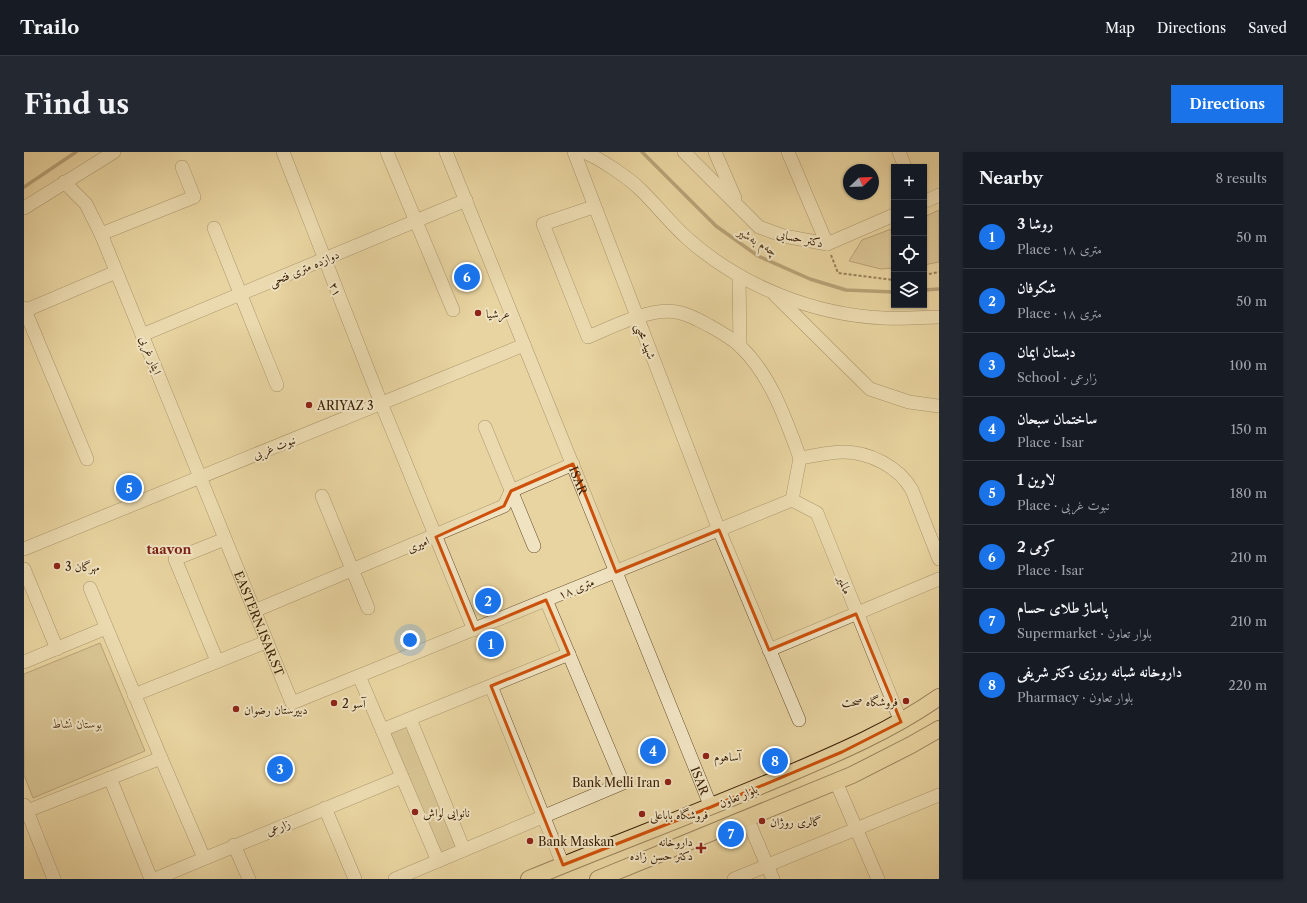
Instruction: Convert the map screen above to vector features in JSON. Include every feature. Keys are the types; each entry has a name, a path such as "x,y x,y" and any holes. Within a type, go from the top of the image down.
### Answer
{"main road":[{"name":"بلوار تعاون","path":"529,879 711,807 842,752 901,722 939,697"},
{"name":"بلوار تعاون","path":"598,879 836,782 904,749 939,729"},
{"path":"711,807 720,829"}],"street":[{"path":"24,208 114,152"},
{"name":"۲۱","path":"283,152 381,403 474,630"},
{"path":"387,152 453,310"},
{"name":"ISAR","path":"446,152 711,807"},
{"name":"شهید محبی","path":"574,152 593,207 719,530 799,720"},
{"path":"584,152 594,156 640,190 688,239 739,277 773,293 837,312 884,318 939,317"},
{"name":"دکتر حسابی","path":"684,152 737,203 759,227 784,236 827,244 891,216"},
{"path":"715,152 737,203"},
{"path":"788,152 827,244"},
{"path":"899,152 904,164"},
{"path":"101,234 194,197 182,167"},
{"name":"ایثار غربی","path":"64,182 86,204 101,234 200,477"},
{"path":"927,201 939,195"},
{"name":"دوازده متری فتحی","path":"142,335 466,200"},
{"path":"593,207 543,224 588,337 636,318 660,313 677,312 711,327 740,346 763,375 789,427 800,458 792,500"},
{"path":"214,228 277,384"},
{"path":"87,459 24,310 116,272"},
{"path":"739,277 740,346"},
{"path":"773,293 870,389 909,402 939,406"},
{"name":"نبوت غربی","path":"25,546 200,477 524,345"},
{"path":"485,427 534,546"},
{"path":"800,458 844,452 864,456 896,470 906,480 912,490 939,559"},
{"path":"511,491 572,464"},
{"name":"EASTERN.ISAR.ST","path":"200,477 292,703 359,676"},
{"name":"امیری","path":"254,611 353,571 504,506 511,491"},
{"path":"322,496 368,608"},
{"name":"۱۸ متری","path":"359,676 792,500"},
{"name":"مالمیر","path":"792,500 817,513 856,614 901,722"},
{"path":"217,661 175,559 225,538"},
{"path":"24,569 57,649"},
{"path":"769,650 939,579"},
{"path":"90,588 204,858"},
{"path":"395,879 623,783 546,600"},
{"path":"24,662 106,628"},
{"path":"134,695 266,642"},
{"path":"382,730 569,654"},
{"path":"359,676 438,861"},
{"path":"491,686 563,865"},
{"path":"410,719 464,850"},
{"path":"54,879 25,808 161,758"},
{"name":"زارعی","path":"155,879 234,845 402,777"},
{"path":"110,778 151,879"},
{"path":"836,782 878,879"},
{"path":"734,879 939,795"},
{"path":"325,808 355,879"},
{"path":"747,818 773,879"},
{"path":"234,845 249,879"}],"path":[{"path":"827,244 838,273 891,280"},
{"path":"927,275 939,272"}],"highlighted area":[{"path":"573,464 616,572 719,530 769,650 856,614 901,722 842,752 711,807 563,865 491,686 569,654 546,600 474,630 436,537 504,506 511,491"}],"green space":[{"path":"939,210 939,262 927,264 927,236 927,216"},
{"path":"891,229 891,268 881,269 849,261 862,240"},
{"name":"بوستان نشاط","path":"100,643 145,751 33,798 24,775 24,674"},
{"path":"409,721 461,847 438,856 386,731"}],"waterway":[{"name":"چەم بەشیر","path":"24,187 76,152"},
{"name":"چەم بەشیر","path":"642,152 716,226 758,256 810,279 846,290 891,292"},
{"name":"چەم بەشیر","path":"927,290 939,289"}],"place":[{"name":"کرمی 2","path":"467,277"},
{"name":"عرشیا","path":"478,313"},
{"name":"ARIYAZ 3","path":"309,405"},
{"name":"لاوین 1","path":"129,488"},
{"name":"مهرگان 3","path":"57,566"},
{"name":"شکوفان","path":"488,601"},
{"name":"روشا 3","path":"491,644"},
{"name":"فروشگاه صحت","path":"906,701"},
{"name":"آسو 2","path":"334,703"},
{"name":"دبیرستان رضوان","path":"236,709"},
{"name":"ساختمان سبحان","path":"653,751"},
{"name":"آساهوم","path":"706,756"},
{"name":"داروخانه شبانه روزی دکتر شریفی","path":"775,761"},
{"name":"دبستان ایمان","path":"280,769"},
{"name":"Bank Melli Iran","path":"668,782"},
{"name":"نانوایی لواش","path":"415,812"},
{"name":"فروشگاه باباعلی","path":"642,814"},
{"name":"گالری روژان","path":"762,821"},
{"name":"پاساژ طلای حسام","path":"731,834"},
{"name":"Bank Maskan","path":"530,841"},
{"name":"داروخانه دکتر حسن زاده","path":"701,848"}],"district":[{"name":"taavon","path":"169,549"}]}
